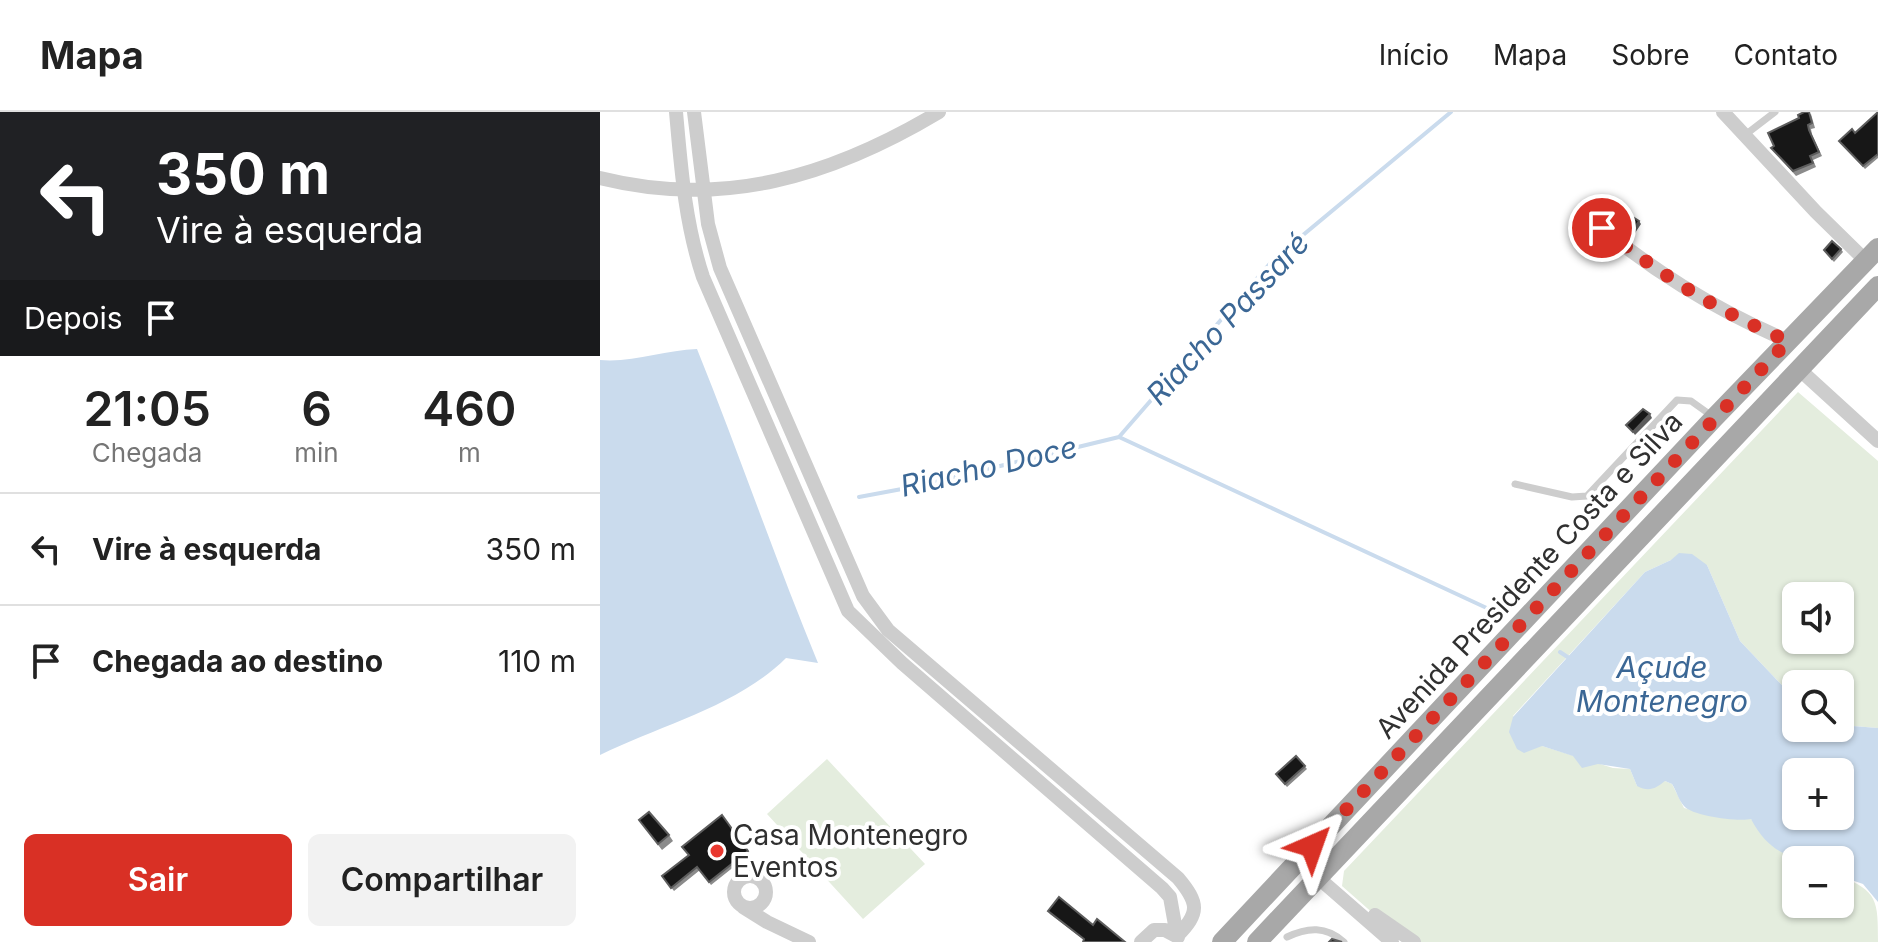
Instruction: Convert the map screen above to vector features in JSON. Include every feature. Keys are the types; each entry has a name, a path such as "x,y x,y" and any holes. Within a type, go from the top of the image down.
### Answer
{"main road":[{"name":"Avenida Presidente Costa e Silva","path":"1222,942 1872,254"},
{"name":"Avenida Presidente Costa e Silva","path":"1257,942 1878,286"},
{"path":"1723,451 1714,418 1748,423"}],"street":[{"path":"676,112 691,242 703,277 848,611 891,653 1162,888 1170,897 1174,929 1180,939"},
{"path":"694,112 708,224 720,268 863,596 888,630 1178,878 1194,901 1191,922 1180,939"},
{"path":"600,178 684,190 728,190 775,183 849,157 939,112"},
{"path":"1723,112 1816,212 1872,254"},
{"path":"1586,215 1686,291 1731,316 1788,341"},
{"path":"1799,369 1878,441"},
{"path":"1299,861 1392,942"},
{"path":"1342,886 1384,923 1414,942"},
{"path":"743,907 809,942"},
{"path":"1141,942 1154,930 1165,930 1180,939"}],"lane":[{"path":"1745,135 1775,112"},
{"path":"1515,484 1572,497 1587,496 1677,400 1691,401 1714,418"},
{"path":"1282,915 1287,939 1304,929 1331,931 1344,942"}],"green space":[{"path":"1798,392 1878,461 1878,728 1854,726 1854,670 1782,670 1782,685 1740,641 1707,565 1671,560 1645,572 1513,716 1542,746 1613,768 1630,769 1637,786 1665,781 1672,784 1684,808 1724,818 1751,819 1782,852 1782,918 1854,918 1854,882 1873,899 1878,942 1414,942 1384,923 1342,886 1344,871"},
{"path":"827,759 925,864 863,919 767,814"}],"water":[{"path":"697,349 818,663 786,658 767,675 722,702 600,755 600,360 624,360"},
{"name":"Açude Montenegro","path":"1679,553 1692,554 1707,565 1740,641 1782,685 1782,742 1854,742 1854,726 1878,728 1878,902 1863,884 1854,881 1854,846 1782,846 1782,852 1768,843 1751,819 1736,820 1689,810 1682,804 1672,784 1665,781 1655,788 1645,789 1637,786 1630,769 1598,764 1582,768 1573,756 1542,746 1524,753 1517,749 1509,732 1513,717 1645,572"}],"building":[{"path":"1809,112 1812,123 1808,125 1809,130 1819,152 1810,156 1813,163 1793,171 1771,148 1774,146 1768,133 1799,118 1798,115"},
{"path":"1878,112 1878,154 1863,166 1839,141 1852,129 1855,133"},
{"path":"1617,207 1639,221 1631,233 1610,219"},
{"path":"1832,241 1841,249 1832,259 1824,250"},
{"path":"1643,409 1650,414 1633,432 1626,425"},
{"path":"1296,756 1305,766 1285,784 1276,774"},
{"path":"649,812 669,835 658,844 639,820"},
{"name":"Casa Montenegro Eventos","path":"722,815 748,851 709,882 697,867 671,888 662,876 689,855 682,847"},
{"path":"1059,897 1093,925 1097,919 1125,942 1083,942 1084,939 1048,911"}],"waterway":[{"name":"Riacho Passaré","path":"1119,437 1273,260 1451,112"},
{"path":"1119,437 1491,610"},
{"name":"Riacho Doce","path":"859,497 918,486 1119,437"},
{"path":"1560,652 1569,658"}],"place":[{"name":"Casa Montenegro Eventos","path":"717,851"}],"route":[{"path":"1312,846 1788,341 1731,316 1686,291 1602,228"}]}
